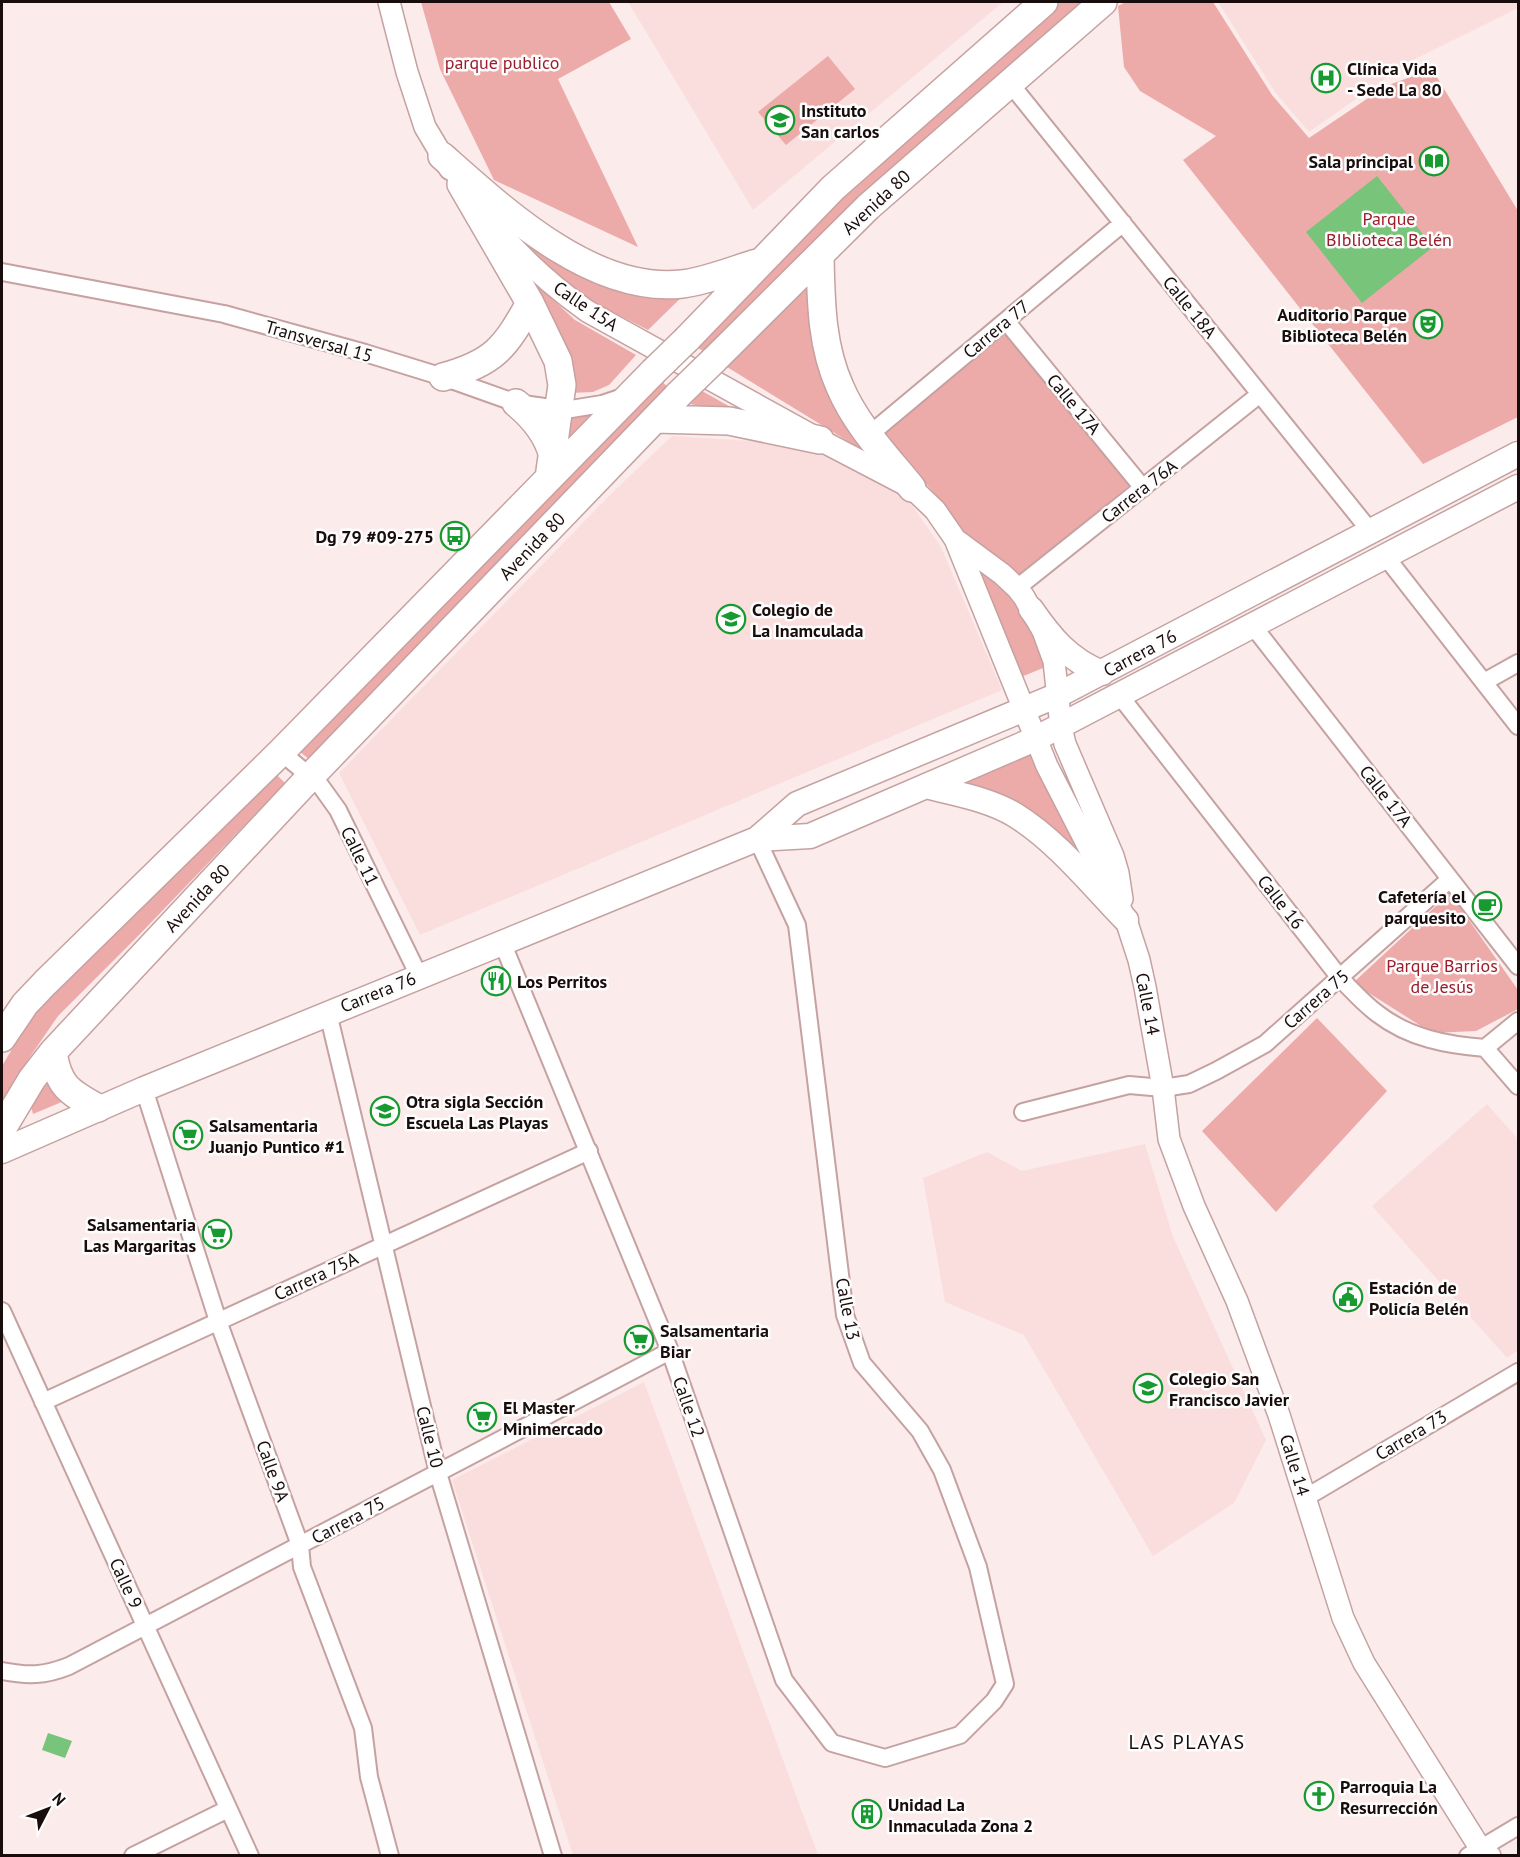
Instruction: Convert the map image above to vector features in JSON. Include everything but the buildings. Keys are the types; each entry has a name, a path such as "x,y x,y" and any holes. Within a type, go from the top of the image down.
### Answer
{"main road":[{"name":"Avenida 80","path":"4,1033 45,983 281,752 551,466 633,393 833,188 1044,2"},
{"name":"Avenida 80","path":"2,1129 32,1079 53,1052 311,776 678,395 868,207 1103,2"},
{"path":"442,156 481,191 539,235 598,269 627,279 656,284 682,284 761,261"},
{"path":"461,184 530,303 558,361 562,384 551,466"},
{"path":"820,256 822,315 826,346 840,387 869,435 912,488"},
{"path":"442,376 476,365 504,346 530,303"},
{"path":"516,403 528,412 544,431 551,466"},
{"path":"655,419 729,421 820,440"},
{"name":"Carrera 76","path":"2,1151 98,1108 757,839 798,804 1058,695 1518,454"},
{"name":"Carrera 76","path":"757,839 810,836 1061,727 1518,487"},
{"path":"1031,609 1060,647 1078,662 1102,673"},
{"path":"926,786 989,803 1013,814 1037,831 1064,856 1126,920"},
{"path":"53,1052 59,1079 74,1094 98,1108"}],"street":[{"name":"Calle 15A","path":"388,2 425,127 461,184 519,254 565,296 622,332 912,488"},
{"name":"Calle 18A","path":"1009,82 1371,532"},
{"name":"Carrera 77","path":"869,435 1123,223"},
{"name":"Transversal 15","path":"2,272 224,314 442,376 516,403 558,409 595,405 633,393"},
{"name":"Calle 17A","path":"1006,321 1143,488"},
{"name":"Carrera 76A","path":"1017,588 1260,394"},
{"path":"912,488 935,510 955,539 1023,711"},
{"path":"955,539 1002,574 1017,588 1031,609 1043,631 1054,661 1058,695"},
{"path":"1386,557 1518,726"},
{"name":"Calle 17A","path":"1253,626 1518,966"},
{"path":"1484,682 1518,663"},
{"name":"Calle 14","path":"1058,695 1061,727 1072,762 1113,856 1118,873 1126,920 1139,960 1163,1088 1169,1139 1194,1206 1237,1301 1279,1415 1343,1618 1364,1663 1480,1854"},
{"name":"Calle 16","path":"1120,696 1340,978 1378,1014 1401,1028 1433,1041 1485,1048"},
{"name":"Calle 14","path":"1023,711 1047,766 1126,920"},
{"name":"Calle 11","path":"281,752 311,776 338,810 419,976"},
{"name":"Calle 13","path":"757,839 797,925 845,1315 862,1363 920,1431 942,1470 978,1566 1005,1684 994,1701 960,1736"},
{"name":"Carrera 75","path":"1023,1112 1129,1085 1163,1088 1188,1084 1216,1071 1265,1044 1450,879"},
{"name":"Calle 12","path":"502,942 670,1351 784,1680 832,1743 885,1758 960,1736"},
{"name":"Calle 10","path":"328,1013 438,1473 554,1856"},
{"path":"1518,1021 1485,1048 1518,1086"},
{"name":"Calle 9A","path":"144,1089 218,1321 300,1545 302,1567 363,1728 369,1777 390,1856"},
{"name":"Carrera 75A","path":"43,1402 589,1151"},
{"name":"Calle 9","path":"2,1311 250,1856"},
{"name":"Carrera 75","path":"2,1671 22,1675 48,1674 69,1666 670,1351"},
{"name":"Carrera 73","path":"1305,1498 1518,1372"},
{"path":"133,1856 228,1809"},
{"path":"1480,1854 1518,1826"}],"shaded area":[{"name":"Instituto San carlos","path":"628,2 1003,2 753,210"},
{"name":"Clínica Vida - Sede La 80","path":"1218,2 1518,2 1518,8 1407,63 1309,132 1275,92"},
{"path":"1377,176 1433,247 1362,303 1306,232"},
{"name":"Colegio de La Inamculada","path":"672,436 800,444 907,498 941,547 1002,690 420,935 339,773 613,492"},
{"path":"1487,1104 1518,1139 1518,1350 1507,1358 1372,1206"},
{"name":"Colegio San Francisco Javier","path":"1145,1144 1173,1237 1266,1440 1234,1503 1153,1556 1024,1335 945,1302 923,1178 987,1152 1022,1171"},
{"path":"644,1382 818,1855 573,1855 452,1480"},
{"path":"48,1733 72,1741 65,1758 42,1750"}],"green space":[{"name":"parque publico","path":"421,2 609,2 631,39 558,79 638,247 494,180 440,69"},
{"path":"1061,2 1085,2 709,354 694,346 822,211"},
{"name":"Parque BIblioteca Belén","path":"1126,2 1213,2 1272,95 1309,138 1386,86 1432,69 1518,211 1518,417 1423,464 1183,160 1216,136 1140,91 1124,67 1118,6"},
{"path":"828,56 855,89 786,145 758,112"},
{"path":"496,211 550,249 689,290 648,330 596,303 567,284 538,259"},
{"path":"515,265 575,320 636,355 609,385 593,392 569,393 573,366 558,336"},
{"path":"808,284 811,339 824,375 877,459 727,367"},
{"path":"1007,333 1131,484 1019,577 960,536 937,496 882,435"},
{"path":"659,379 670,389 309,759 296,749"},
{"path":"702,391 743,414 690,404"},
{"path":"605,410 564,450 566,419"},
{"path":"973,566 1004,591 1024,613 1035,632 1048,666 1016,679"},
{"path":"1035,751 1088,861 949,786"},
{"path":"274,772 285,783 58,1016 14,1080 2,1106 2,1066 24,1029 44,1002"},
{"name":"Parque Barrios de Jesús","path":"1450,893 1518,990 1518,1009 1476,1031 1432,1033 1353,983"},
{"path":"1317,1018 1387,1091 1276,1212 1202,1131"},
{"path":"49,1083 64,1101 33,1114 29,1098"}],"place":[{"name":"Clínica Vida - Sede La 80","path":"1326,78"},
{"name":"Instituto San carlos","path":"780,120"},
{"name":"Sala principal","path":"1434,161"},
{"name":"Auditorio Parque Biblioteca Belén","path":"1428,324"},
{"name":"Dg 79 #09-275","path":"455,536"},
{"name":"Colegio de La Inamculada","path":"731,619"},
{"name":"Cafetería el parquesito","path":"1487,906"},
{"name":"Los Perritos","path":"496,981"},
{"name":"Otra sigla Sección Escuela Las Playas","path":"385,1111"},
{"name":"Salsamentaria Juanjo Puntico #1","path":"188,1135"},
{"name":"Salsamentaria Las Margaritas","path":"217,1234"},
{"name":"Estación de Policía Belén","path":"1348,1297"},
{"name":"Salsamentaria Biar","path":"639,1340"},
{"name":"Colegio San Francisco Javier","path":"1148,1388"},
{"name":"El Master Minimercado","path":"482,1417"},
{"name":"Parroquia La Resurrección","path":"1319,1796"},
{"name":"Unidad La Inmaculada Zona 2","path":"867,1814"}],"district":[{"name":"LAS PLAYAS","path":"1187,1742"}]}
